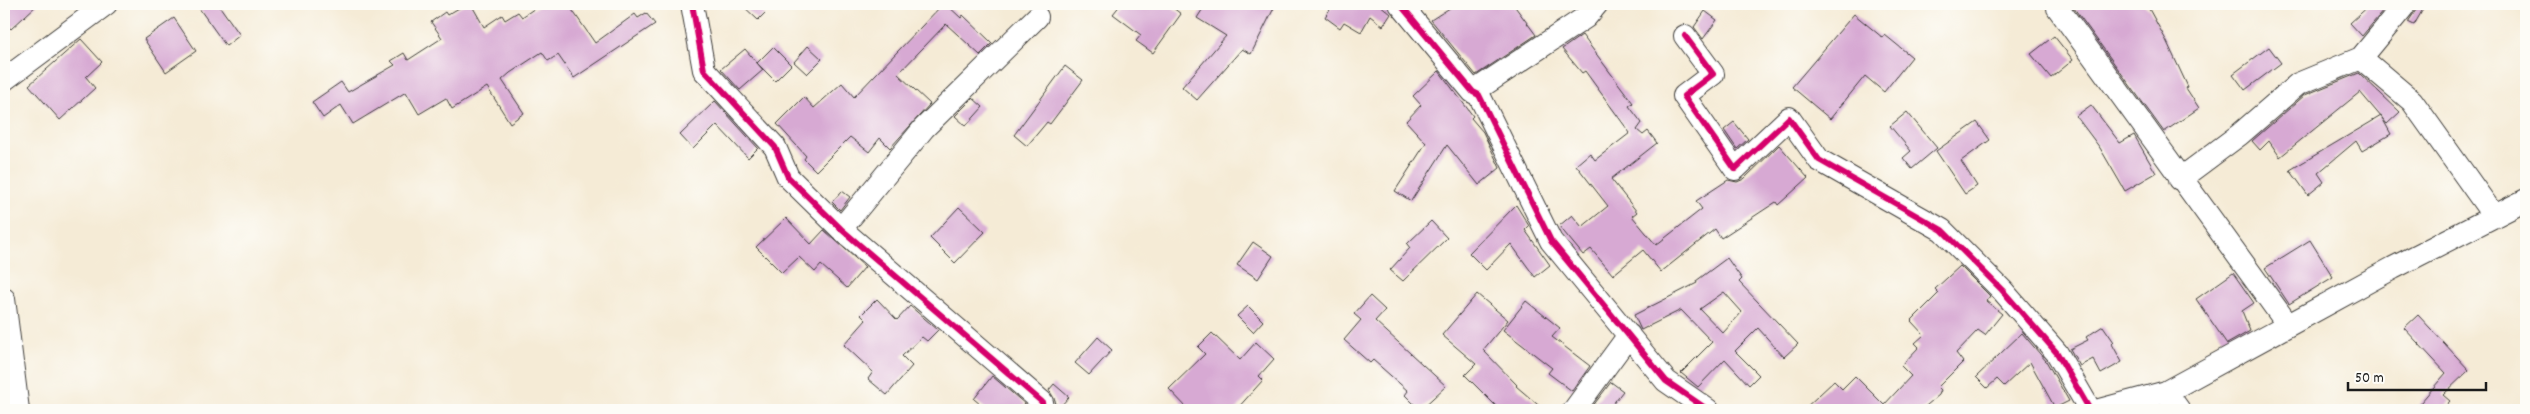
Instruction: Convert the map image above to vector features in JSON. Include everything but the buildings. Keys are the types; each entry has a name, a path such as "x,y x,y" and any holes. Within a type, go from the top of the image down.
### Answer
{"street":[{"path":"4,80 106,4"},
{"path":"692,4 704,70 775,147 788,177 841,229 1042,402 1043,410"},
{"path":"1400,4 1473,92 1479,94 1551,241 1666,381 1708,410"},
{"path":"1473,92 1586,17 1596,4"},
{"path":"2180,179 2239,135 2298,84 2361,58 2403,7"},
{"path":"2058,8 2180,179 2288,325"},
{"path":"841,229 924,128 1037,17"},
{"path":"1685,36 1713,74 1684,96 1735,169 1789,118 1819,160 1942,230 2002,290 2057,353 2090,410"},
{"path":"2361,58 2412,101 2494,216"},
{"path":"2099,410 2172,401 2288,325 2526,200"},
{"path":"4,299 18,410"},
{"path":"1574,410 1629,334"}],"cycle path":[{"path":"692,4 704,70 775,147 788,177 841,229 1042,402 1043,410"},
{"path":"1400,4 1473,92 1479,95 1551,241 1666,381 1708,410"},
{"path":"1685,36 1713,74 1684,96 1735,169 1789,118 1819,160 1942,230 2002,290 2057,353 2090,410"}]}
